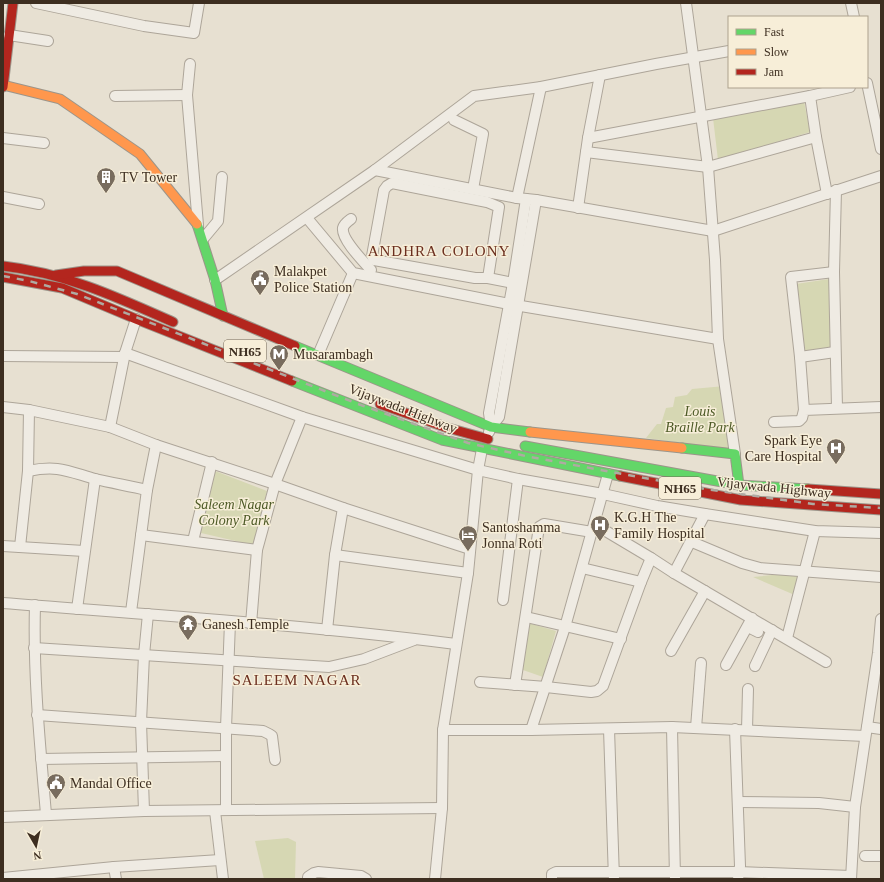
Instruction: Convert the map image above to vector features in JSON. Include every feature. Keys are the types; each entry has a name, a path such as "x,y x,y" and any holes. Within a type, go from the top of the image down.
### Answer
{"main road":[{"path":"13,3 7,30 3,86 60,99 140,154 198,225 215,280 223,316"},
{"path":"3,266 17,267 74,280 183,326"},
{"path":"54,275 84,271 117,271 491,427 735,454 739,485"},
{"name":"Vijaywada Highway","path":"3,277 62,288 136,319 442,440 741,500 881,510"},
{"name":"Vijaywada Highway","path":"372,401 474,436 491,439"},
{"path":"415,430 419,417"},
{"name":"Vijaywada Highway","path":"518,444 739,485 881,494"}],"street":[{"path":"36,3 64,6 144,26 194,33 199,3"},
{"path":"686,3 708,167 713,231 718,339 735,454"},
{"path":"851,3 854,16"},
{"path":"7,30 48,41"},
{"path":"215,280 308,218 474,96 541,88 600,75 728,51"},
{"path":"190,64 187,95 198,225"},
{"path":"578,208 588,138 600,75"},
{"path":"514,305 513,283 541,88"},
{"path":"588,138 846,88"},
{"path":"868,88 881,147"},
{"path":"115,96 187,95"},
{"path":"810,96 816,137 831,192 837,408"},
{"path":"454,120 483,134 473,189"},
{"path":"586,152 708,167 816,137"},
{"path":"3,138 44,143"},
{"path":"375,170 526,199 713,231 801,204 831,192 881,176"},
{"path":"203,239 218,221 222,177"},
{"path":"372,269 372,256 384,190 392,183 487,202 499,207 488,278"},
{"path":"3,197 39,204"},
{"path":"491,439 491,427 499,417 509,351 526,199"},
{"path":"308,218 353,273"},
{"path":"351,219 345,223 342,230 344,235 357,255 372,269 514,305 718,339"},
{"path":"353,273 372,269 488,278 513,283"},
{"path":"774,422 799,421 802,418 804,410 791,277 834,272"},
{"path":"318,356 353,273"},
{"path":"110,427 125,355 136,319"},
{"path":"800,357 835,352"},
{"path":"3,356 125,355 302,416 478,470 657,506 706,514 815,531 881,533"},
{"path":"3,407 29,410 110,427 156,445 212,462 343,508 470,549"},
{"path":"804,410 881,407"},
{"path":"20,548 28,471 29,410"},
{"path":"251,624 257,550 275,484 302,416"},
{"path":"131,612 147,490 156,445"},
{"path":"435,879 442,808 443,730 468,573 478,470 482,449"},
{"path":"193,541 212,462"},
{"path":"28,471 53,468 147,490"},
{"path":"531,730 565,627 608,474"},
{"path":"76,609 95,479"},
{"path":"503,600 518,479"},
{"path":"327,630 335,555 343,508"},
{"path":"674,573 706,514"},
{"path":"514,685 526,617 539,527 544,524 593,528 651,558 705,591 772,637 787,638 826,662"},
{"path":"787,638 815,531"},
{"path":"141,535 257,550"},
{"path":"692,542 742,563 760,568 881,577"},
{"path":"3,546 84,551"},
{"path":"335,555 468,573"},
{"path":"480,682 546,686 591,692 597,691 603,686 651,558"},
{"path":"582,568 641,582"},
{"path":"671,652 705,591"},
{"path":"3,603 131,612 327,630 456,644"},
{"path":"35,605 34,648 37,715 46,814"},
{"path":"144,811 141,722 144,655 148,614"},
{"path":"526,617 621,639"},
{"path":"552,879 552,874 556,872 614,875 851,877 855,807 879,653 881,619"},
{"path":"226,810 226,728 230,622"},
{"path":"750,622 758,632"},
{"path":"726,665 750,622"},
{"path":"754,666 772,637"},
{"path":"34,648 329,667 364,659 416,639"},
{"path":"696,728 701,663"},
{"path":"747,730 748,689"},
{"path":"37,715 256,730 269,734 273,740 275,760"},
{"path":"443,730 672,727 747,730 866,731 881,729"},
{"path":"672,727 674,875"},
{"path":"609,729 614,875"},
{"path":"735,729 738,802 738,875"},
{"path":"41,759 226,756"},
{"path":"738,802 819,803 855,807"},
{"path":"3,817 144,811 442,808"},
{"path":"215,811 223,879"},
{"path":"865,856 881,856"},
{"path":"3,878 94,874 114,867 220,860"},
{"path":"114,867 116,879"},
{"path":"308,879 308,877 318,872 361,876 366,879"}],"green space":[{"path":"804,101 810,132 718,160 713,118"},
{"path":"829,279 831,351 805,354 796,284"},
{"name":"Louis Braille Park","path":"725,386 731,450 646,438 657,424 661,424 666,408 673,407 675,397 687,395 692,389"},
{"name":"Saleem Nagar Colony Park","path":"215,471 267,491 253,545 201,533"},
{"path":"802,572 797,596 753,577"},
{"path":"528,623 556,631 543,677 523,670"},
{"path":"288,838 296,842 295,879 264,879 255,841"}],"railway":[{"path":"3,276 29,281 77,294 358,404 468,443 530,457 705,489 813,504 881,508"}],"traffic: fast":[{"path":"197,224 215,280 223,316"},
{"path":"295,346 491,427 530,432"},
{"path":"292,381 442,440 620,476"},
{"path":"525,446 739,485 808,489"},
{"path":"682,448 735,454 739,485"}],"traffic: slow":[{"path":"3,85 60,99 140,154 197,224"},
{"path":"530,432 682,448"}],"traffic: jam":[{"path":"3,87 13,3"},
{"path":"3,266 26,269 69,280 111,295 173,322"},
{"path":"56,275 84,271 117,271 295,346"},
{"path":"3,277 62,288 292,381"},
{"path":"380,404 448,428 488,439"},
{"path":"620,476 741,500 881,510"},
{"path":"808,489 881,494"}],"place":[{"name":"TV Tower","path":"106,194"},
{"name":"Malakpet Police Station","path":"260,296"},
{"name":"Musarambagh","path":"279,371"},
{"name":"Spark Eye Care Hospital","path":"836,465"},
{"name":"K.G.H The Family Hospital","path":"600,542"},
{"name":"Santoshamma Jonna Roti","path":"468,552"},
{"name":"Ganesh Temple","path":"188,641"},
{"name":"Mandal Office","path":"56,800"}],"district":[{"name":"ANDHRA COLONY","path":"439,251"},
{"name":"SALEEM NAGAR","path":"297,680"}]}
